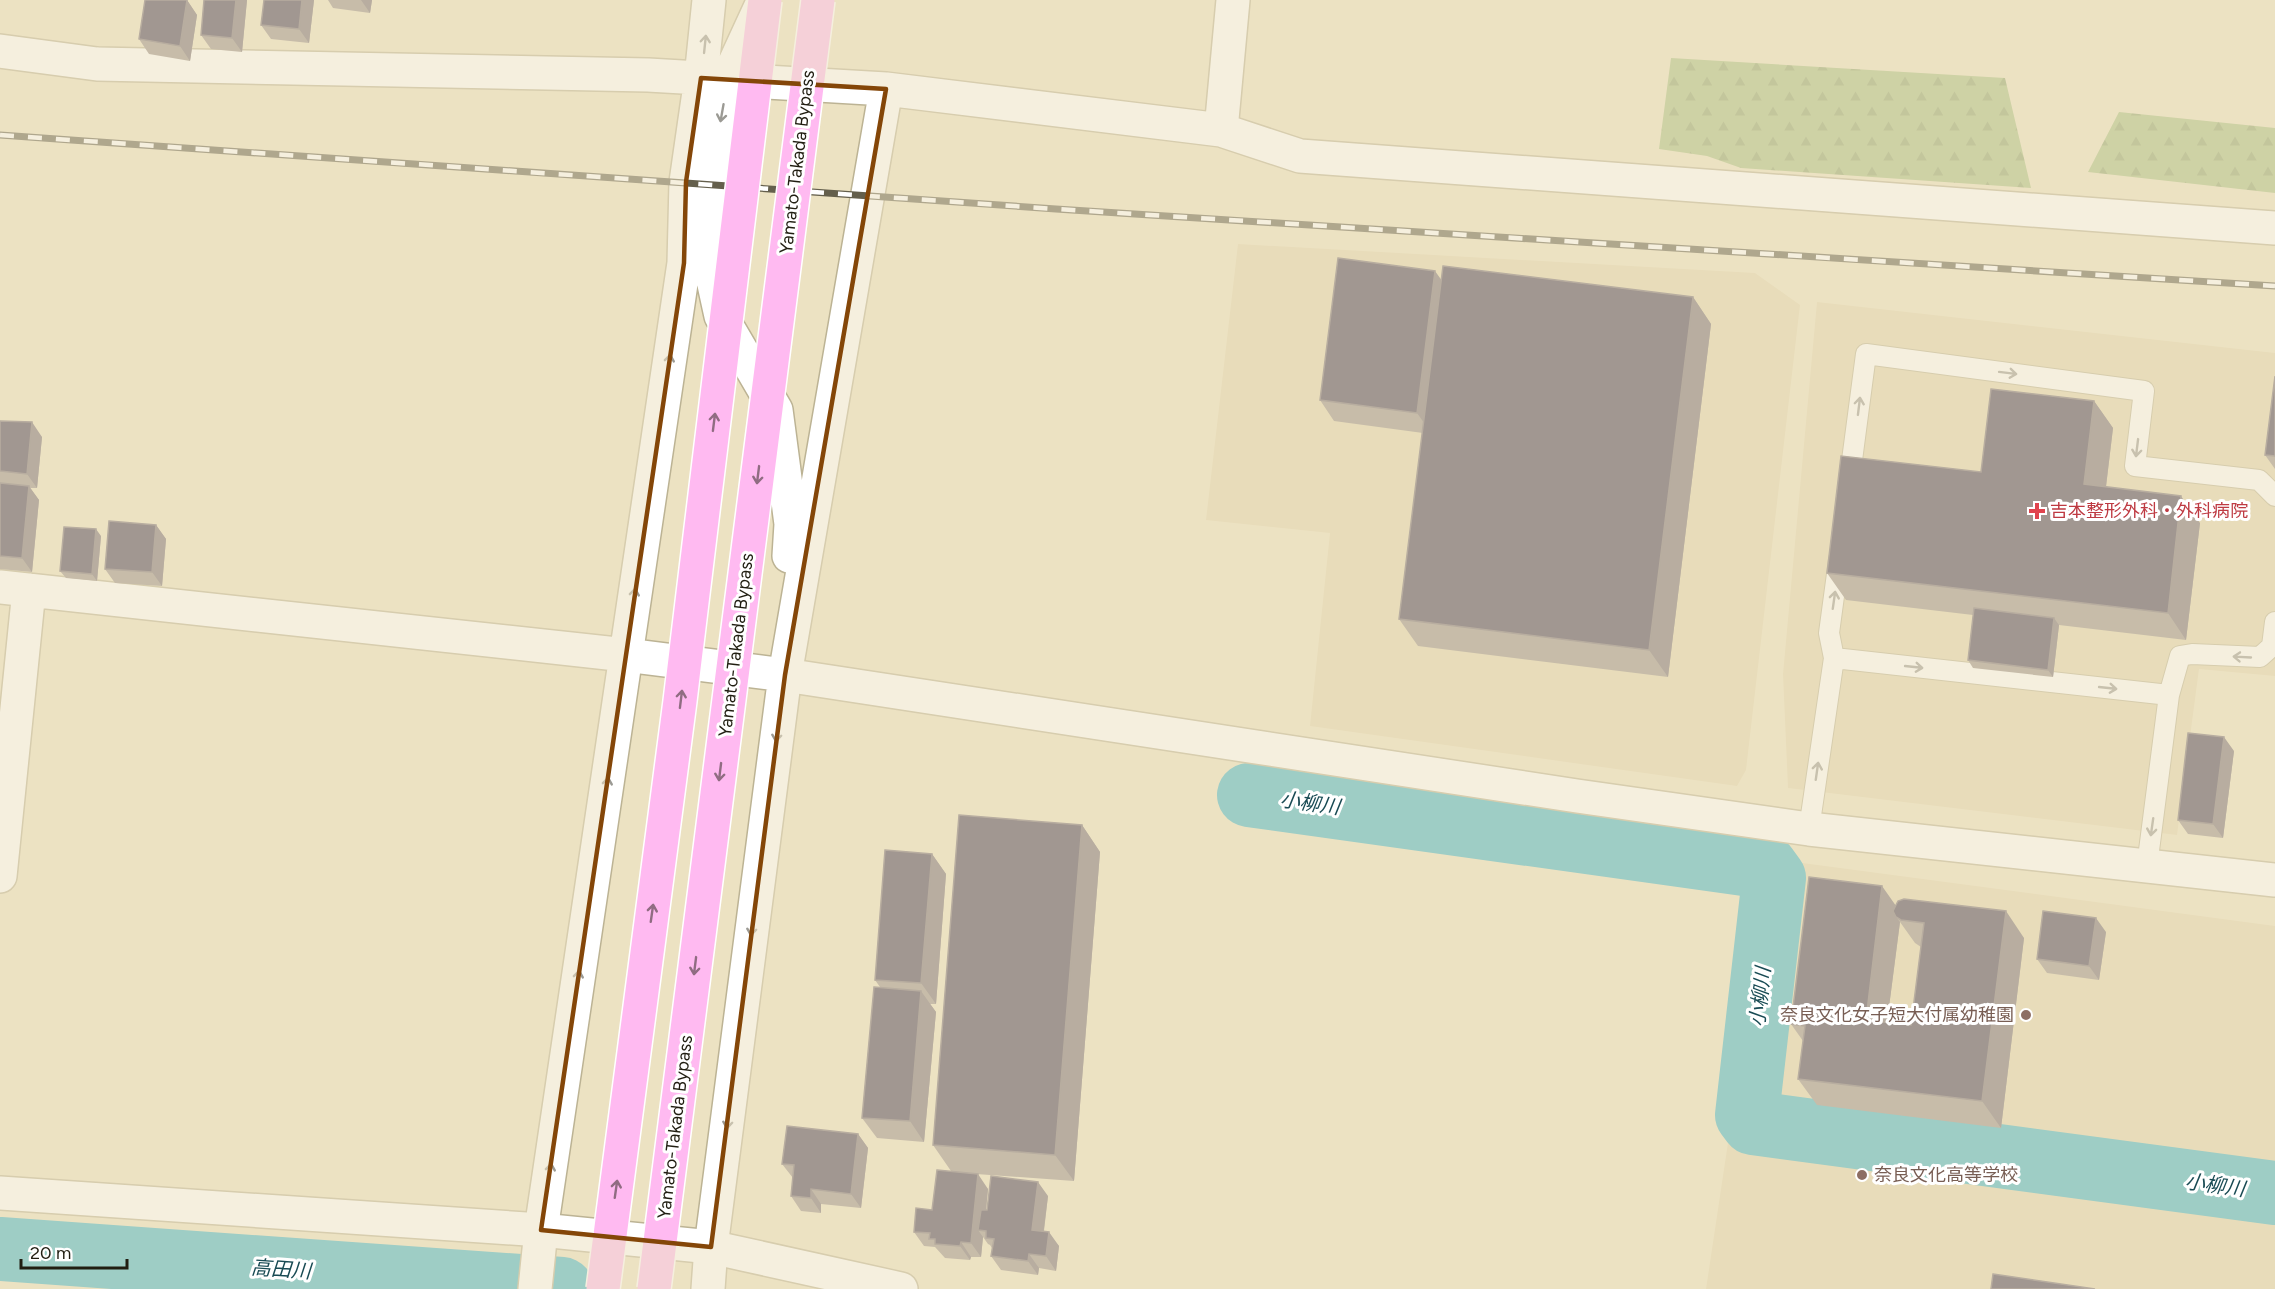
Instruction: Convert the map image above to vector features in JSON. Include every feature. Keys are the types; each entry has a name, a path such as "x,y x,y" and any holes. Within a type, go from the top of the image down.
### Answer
{"highway":[{"path":"603,1289 682,690 765,0"},
{"name":"Yamato-Takada Bypass","path":"654,1289 818,0"},
{"path":"774,345 817,136 836,0"}],"street":[{"path":"710,0 714,79 708,207 710,266 721,316 776,410 791,524 784,675"},
{"path":"535,1289 684,263 686,182 714,79 765,0"},
{"path":"1221,130 1233,0"},
{"path":"0,51 97,64 648,75 886,89 1221,130 1300,156 2275,228"},
{"path":"710,1267 784,675 886,89"},
{"path":"0,876 15,589 626,655 784,675 1577,796 1809,829 2275,880"},
{"path":"0,1193 541,1240 710,1267 901,1289"}],"lane":[{"path":"1847,502 1866,354 2144,391 2135,466 2259,480 2275,496"},
{"path":"1809,829 1834,658 1829,633 1842,538"},
{"path":"2146,866 2169,695 2180,656 2192,654 2260,657 2272,646 2275,622"},
{"path":"1834,658 2169,695"}],"highlighted area":[{"path":"701,78 886,89 785,675 711,1247 541,1230 684,263 686,182"}],"shaded area":[{"path":"1238,244 1755,273 1800,305 1746,770 1737,786 1310,726 1330,533 1206,520"},
{"name":"吉本整形外科・外科病院","path":"1817,302 2275,353 2275,676 2199,669 2177,835 1788,788 1783,674"},
{"name":"奈良文化女子短大付属幼稚園","path":"1795,862 2275,926 2275,1168 1767,1104"},
{"name":"奈良文化高等学校","path":"1729,1136 2275,1213 2275,1289 1706,1289"}],"green space":[{"path":"1671,58 2005,78 2031,188 1741,168 1707,156 1659,149"},
{"path":"2119,112 2275,128 2275,193 2088,172"}],"building":[{"path":"145,0 187,0 180,46 139,39"},
{"path":"204,0 236,0 232,38 201,35"},
{"path":"264,0 302,0 299,29 261,25"},
{"path":"1338,258 1435,271 1417,413 1320,400"},
{"path":"1443,266 1693,297 1649,650 1399,619"},
{"path":"2275,376 2275,456 2265,455"},
{"path":"1991,389 2094,401 2084,484 2181,496 2168,613 1827,573 1841,456 1981,472"},
{"path":"0,421 32,422 27,474 0,471"},
{"path":"0,483 29,486 22,558 0,556"},
{"path":"109,521 156,525 152,572 105,569"},
{"path":"64,527 96,529 92,574 60,571"},
{"path":"1974,608 2054,618 2048,670 1968,660"},
{"path":"2188,733 2224,737 2213,824 2178,820"},
{"path":"959,815 1082,825 1055,1155 933,1145"},
{"path":"885,850 932,854 921,983 875,980"},
{"path":"1809,877 1882,886 1866,1020 1911,1025 1924,923 1901,920 1896,917 1893,911 1898,901 1904,899 2006,911 1982,1101 1798,1079 1805,1026 1791,1024"},
{"path":"2043,911 2096,918 2089,966 2037,959"},
{"path":"874,987 921,991 910,1121 862,1118"},
{"path":"787,1126 858,1134 851,1194 811,1189 811,1198 791,1196 794,1165 782,1164"},
{"path":"937,1170 978,1174 971,1243 961,1242 960,1246 935,1244 935,1239 929,1239 930,1233 914,1232 916,1208 932,1210"},
{"path":"991,1176 1038,1182 1032,1230 1049,1232 1046,1256 1029,1254 1028,1261 991,1256 994,1239 986,1238 986,1231 978,1230 981,1210 987,1210"},
{"path":"1993,1274 2095,1289 1991,1289"}],"waterway":[{"name":"小柳川","path":"1249,795 1766,867 1774,878 1747,1115 1753,1123 2275,1193"},
{"name":"高田川","path":"0,1249 562,1289"}],"railway":[{"path":"0,135 1056,209 2275,286"}],"place":[{"name":"吉本整形外科・外科病院","path":"2037,511"},
{"name":"奈良文化女子短大付属幼稚園","path":"2026,1015"},
{"name":"奈良文化高等学校","path":"1862,1175"}]}
